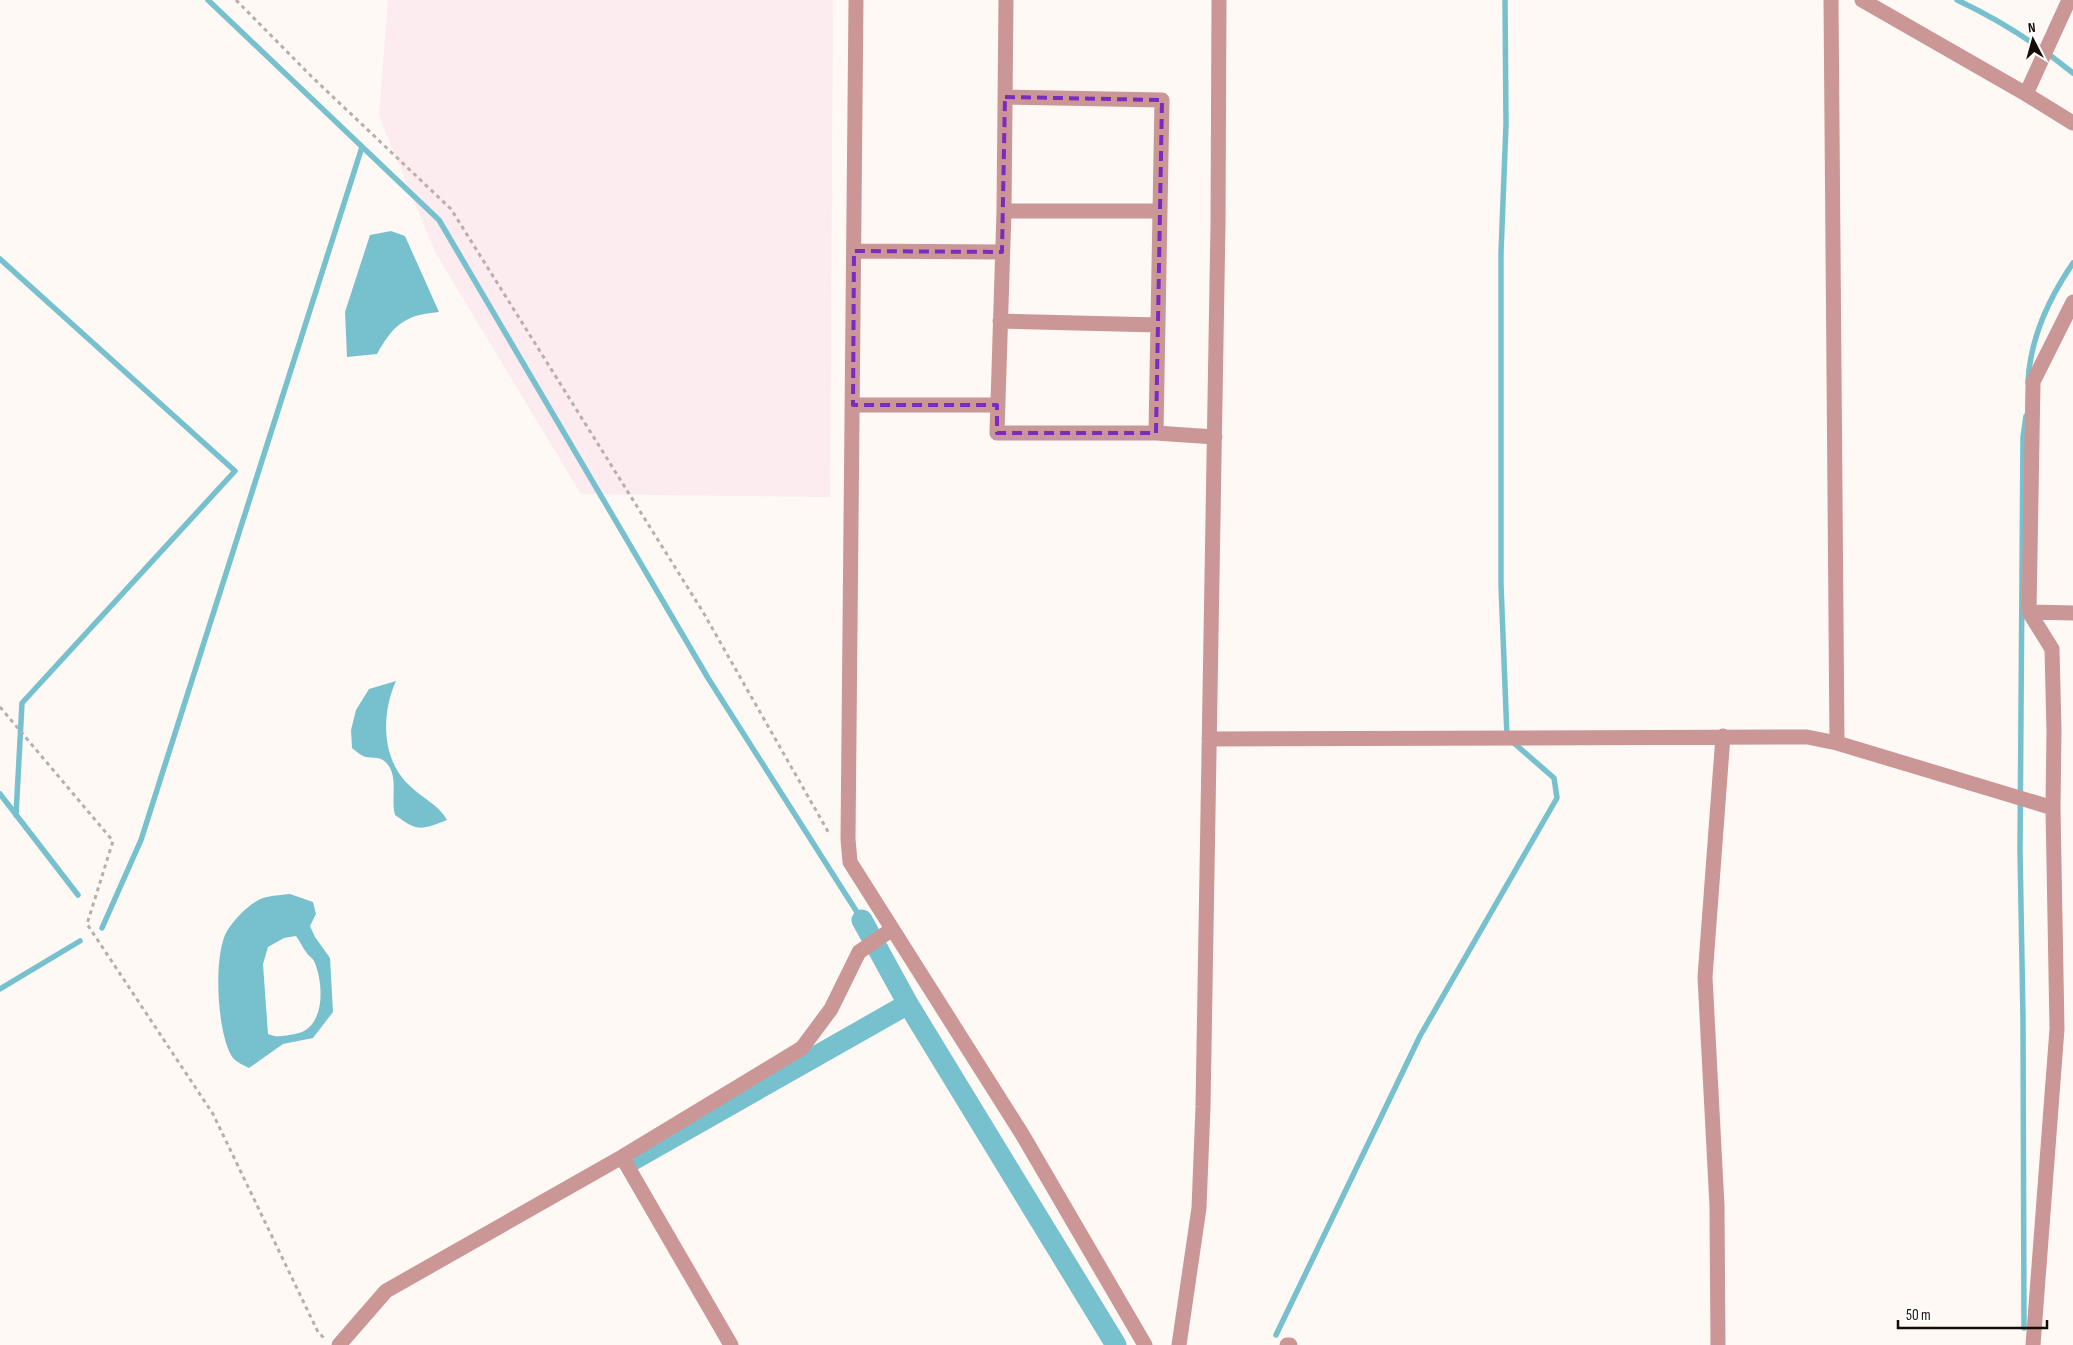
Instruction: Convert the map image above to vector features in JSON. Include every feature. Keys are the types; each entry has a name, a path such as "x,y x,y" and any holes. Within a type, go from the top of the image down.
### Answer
{"street":[{"path":"856,0 848,839 850,862 891,930 1022,1134 1145,1345"},
{"path":"1006,0 1004,211 997,433 1215,436"},
{"path":"1179,1345 1199,1208 1204,1098 1215,436 1219,0"},
{"path":"1831,0 1837,743"},
{"path":"1862,0 2073,123"},
{"path":"2026,94 2070,0"},
{"path":"1005,97 1162,100 1156,434"},
{"path":"1004,211 1160,212"},
{"path":"854,251 1002,252"},
{"path":"2033,1345 2057,1029 2052,649 2029,612 2032,382 2073,302"},
{"path":"1000,321 1158,325"},
{"path":"853,405 997,405"},
{"path":"2029,612 2073,614"},
{"path":"1718,1345 1716,1206 1706,976 1723,736"},
{"path":"1209,739 1807,737 1837,743 2053,808"},
{"path":"348,1341 386,1291 622,1157 802,1048 831,1009 859,952 891,930"},
{"path":"622,1157 730,1345"}],"path":[{"path":"236,0 311,76 450,209 703,612 838,850 850,862"},
{"path":"0,707 113,841 87,924 213,1114 318,1332 331,1345"}],"highlighted area":[{"path":"1005,97 1162,100 1156,433 997,433 997,405 853,405 854,251 1002,252"}],"shaded area":[{"path":"388,0 833,0 830,497 581,494 435,252 379,116"}],"water":[{"path":"391,231 405,236 439,312 427,313 402,323 389,335 377,354 347,357 345,312 370,235"},
{"path":"396,681 391,694 386,722 389,750 393,763 400,775 410,786 435,806 447,820 431,826 415,827 395,815 394,784 391,770 381,759 364,756 352,748 351,730 356,710 369,689"},
{"path":"290,894 313,902 316,914 310,926 315,937 330,958 333,1012 313,1038 283,1044 249,1068 232,1057 222,1028 218,974 223,942 230,926 250,906 267,897","holes":["296,936 313,960 317,970 321,992 320,1004 312,1024 305,1030 284,1036 271,1035 268,1034 263,964 268,947 284,938"]}],"waterway":[{"path":"208,0 439,220 708,678 862,920"},
{"path":"1276,1335 1420,1036 1557,798 1554,778 1507,737 1501,585 1501,253 1506,124 1505,0"},
{"path":"1957,0 2018,33 2073,73"},
{"path":"102,928 141,840 362,147"},
{"path":"0,259 235,471 22,703 16,815"},
{"path":"2028,382 2032,350 2042,319 2056,290 2073,263"},
{"path":"2024,1328 2023,1019 2020,850 2023,437 2026,416"},
{"path":"0,794 78,895"},
{"path":"862,920 908,1004 1116,1345"},
{"path":"0,989 80,941"},
{"path":"631,1161 908,1004"}]}
